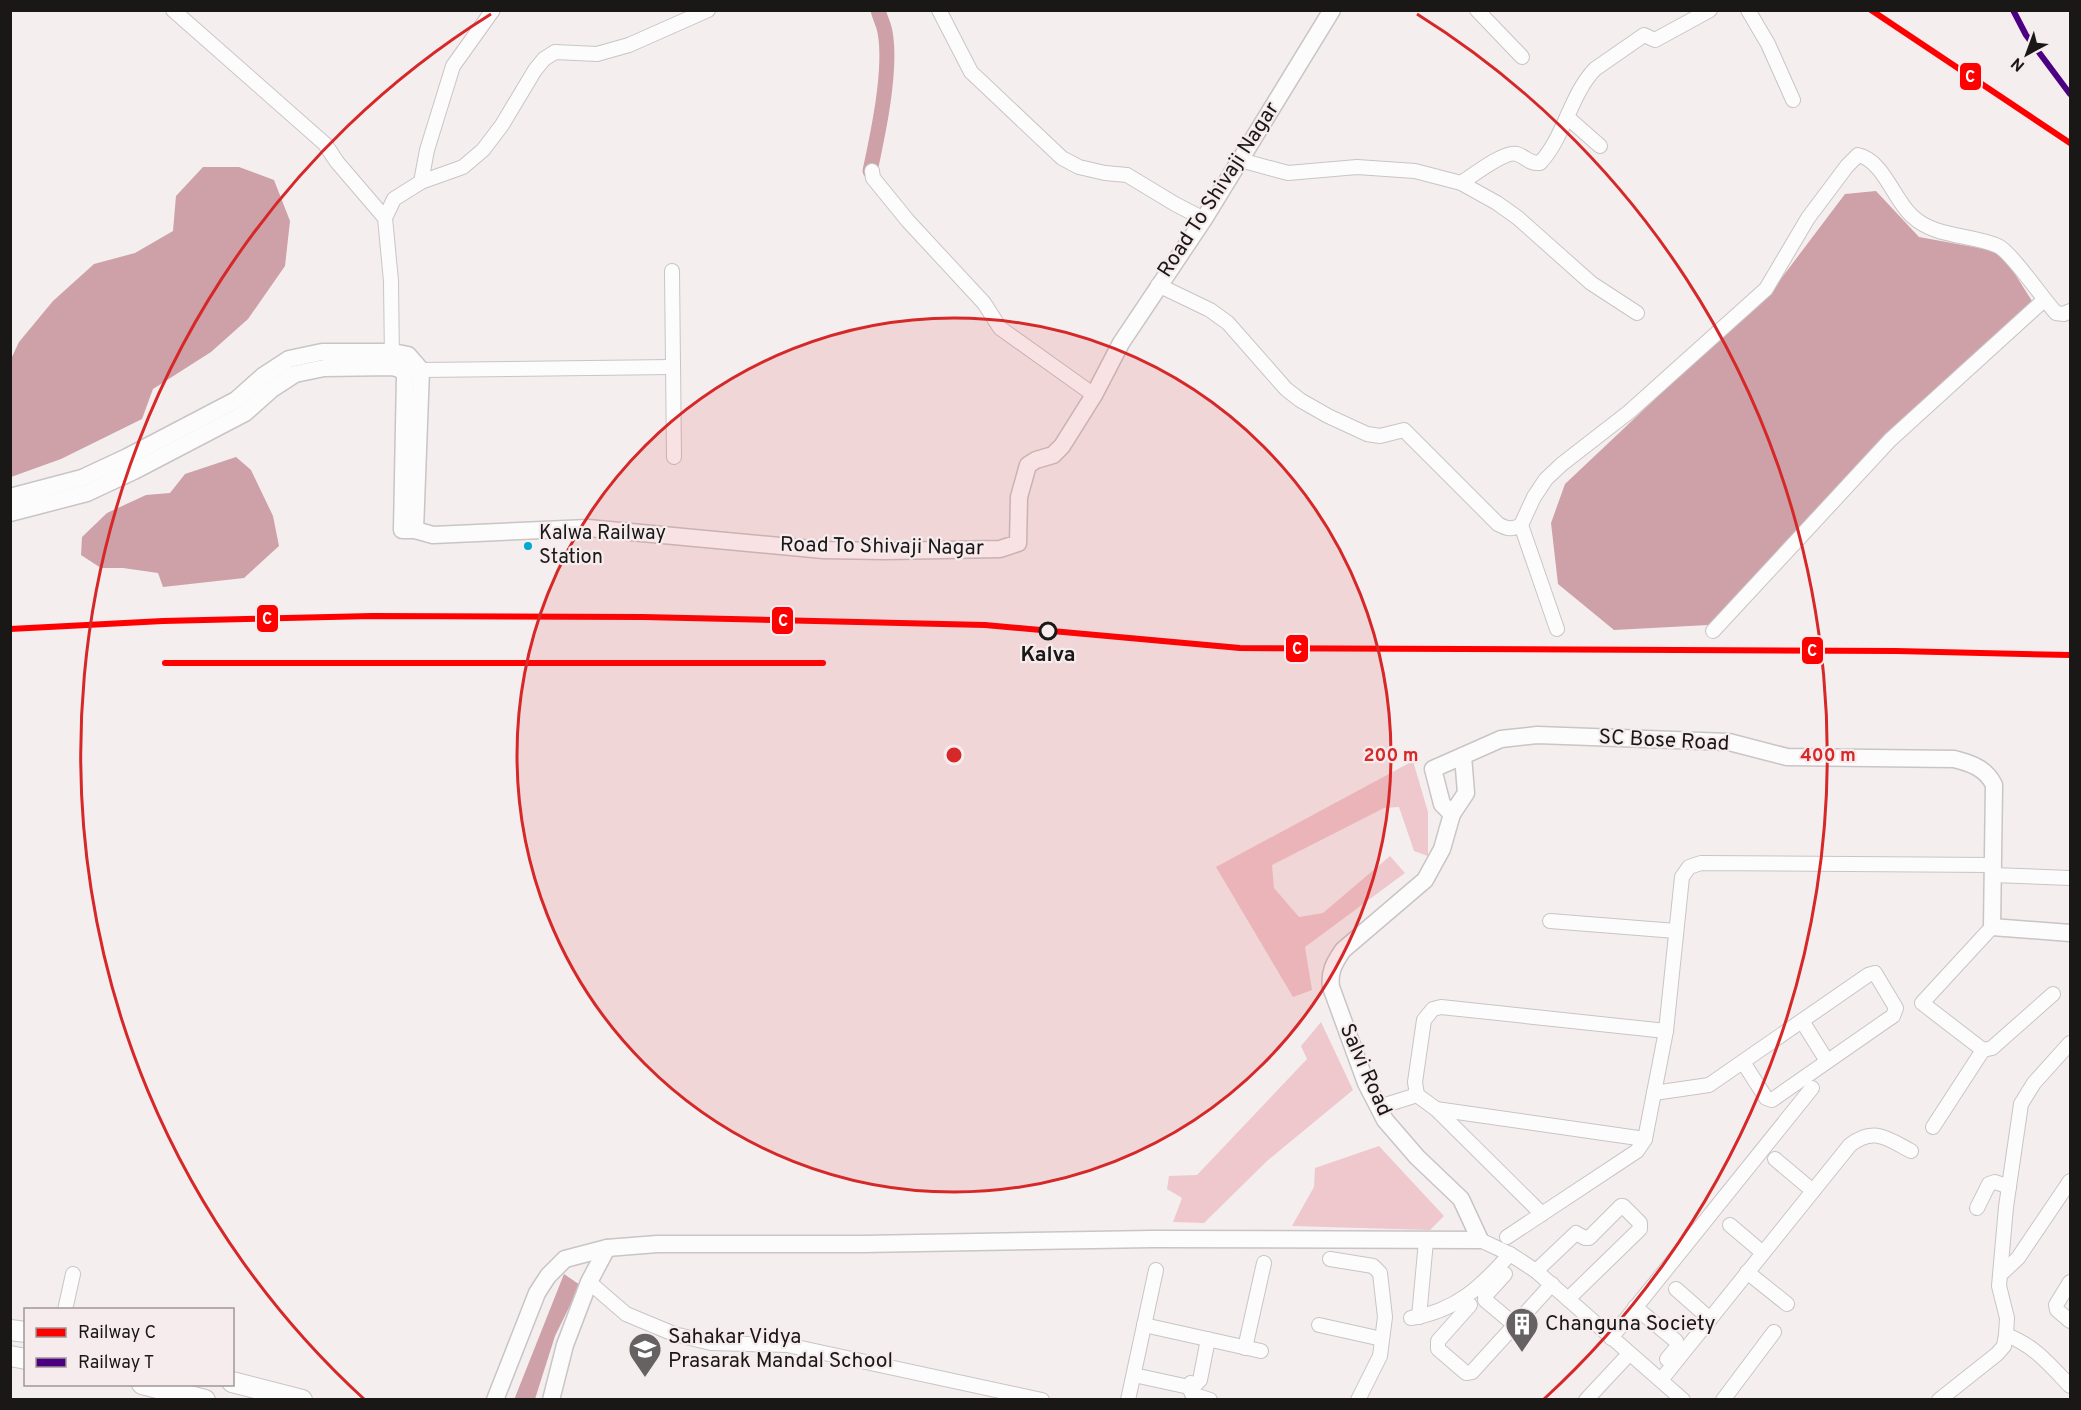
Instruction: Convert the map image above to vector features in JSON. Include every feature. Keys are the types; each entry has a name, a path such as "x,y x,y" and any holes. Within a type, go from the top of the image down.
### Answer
{"main road":[{"path":"234,1383 302,1400"},
{"path":"150,1386 205,1400"}],"street":[{"path":"173,10 325,144 337,162 384,218 402,366"},
{"path":"421,182 427,150 453,66 493,10"},
{"path":"384,218 394,199 421,182 463,167 483,150 544,59 555,52 597,54 629,45 708,10"},
{"path":"939,10 970,72 1062,158 1078,167 1127,175 1204,219"},
{"name":"Road To Shivaji Nagar","path":"402,366 408,530 433,535 588,528 823,550 1000,549 1018,543 1018,497 1028,465 1053,455 1062,447 1094,395 1121,343 1204,219 1332,10"},
{"path":"1477,10 1522,57"},
{"path":"1461,183 1505,155 1517,154 1530,162 1540,163 1588,76 1602,63 1644,35 1655,40 1710,10"},
{"path":"1748,10 1768,44 1793,100"},
{"path":"1567,117 1600,146"},
{"path":"1158,285 1210,310 1228,323 1286,389 1300,400 1367,434 1380,436 1404,430 1498,524 1514,529 1521,525 1534,497 1546,479 1629,412 1766,289 1808,219 1847,166 1858,155 1865,156 1875,164 1902,207 1913,218 1930,227 2001,247 2056,313 2064,314 2070,311"},
{"path":"1240,160 1288,173 1357,167 1415,171 1461,183 1518,218 1591,284 1637,313"},
{"path":"872,171 873,178 908,221 984,303 1000,328 1094,395"},
{"path":"672,271 674,457"},
{"path":"1713,631 1890,440 2044,300"},
{"path":"10,497 82,478 127,457 236,400 263,376 289,359 322,352 402,366"},
{"path":"10,513 87,492 134,471 245,413 272,388 295,374 324,368 402,366 672,367"},
{"path":"1521,525 1557,629"},
{"name":"SC Bose Road","path":"1452,814 1442,804 1433,769 1500,739 1537,735 1729,742 1787,757 1954,759 1981,769 1989,775 1994,784 1992,927"},
{"name":"Salvi Road","path":"1463,756 1466,793 1452,814 1442,849 1425,880 1342,950 1329,975 1330,987 1366,1083 1385,1120 1417,1157 1461,1198 1480,1240"},
{"path":"1507,1237 1637,1151 1645,1139 1666,1031 1682,877 1689,867 1701,863 1994,870 2070,878"},
{"path":"1550,921 1676,931"},
{"path":"1983,1050 1922,1003 1992,927 2070,933"},
{"path":"1654,1093 1709,1085 1868,975 1875,973 1880,977 1896,1008 1893,1016 1768,1100 1743,1062"},
{"path":"1933,1127 1983,1050 1992,1048 2053,994"},
{"path":"1542,1214 1436,1109 1417,1095 1415,1082 1424,1020 1432,1009 1441,1007 1666,1031"},
{"path":"1802,1021 1827,1061"},
{"path":"1947,1397 2004,1346 2007,1318 1999,1286 2009,1187 2021,1104 2034,1083 2070,1043"},
{"path":"1611,1338 1812,1088"},
{"path":"1379,1107 1417,1095"},
{"path":"1436,1109 1645,1139"},
{"path":"1657,1377 1710,1319 1850,1145 1857,1140 1881,1135 1911,1151"},
{"path":"1775,1159 1813,1191"},
{"path":"2001,1274 2018,1258 2070,1181"},
{"path":"1977,1208 1989,1184 1995,1182 2009,1187"},
{"path":"1536,1271 1576,1233 1589,1238 1621,1206 1624,1207 1640,1223 1640,1228 1568,1299"},
{"path":"1730,1225 1763,1253"},
{"path":"495,1400 537,1293 548,1276 565,1259 607,1248 657,1244 863,1244 1152,1239 1480,1240 1514,1256 1536,1271 1683,1400"},
{"path":"1426,1241 1415,1317 1438,1312 1460,1301 1514,1256"},
{"path":"550,1400 565,1345 589,1282 607,1248"},
{"path":"1514,1256 1485,1296 1485,1300 1515,1326"},
{"path":"1330,1259 1373,1266 1378,1270 1385,1317 1380,1356 1358,1400"},
{"path":"1245,1348 1264,1263"},
{"path":"1128,1400 1156,1270"},
{"path":"1747,1272 1787,1304"},
{"path":"66,1308 74,1274"},
{"path":"589,1282 626,1314 674,1334 711,1344 787,1345 1042,1400"},
{"path":"2070,1282 2056,1305 2057,1310 2070,1321"},
{"path":"1470,1305 1438,1341 1438,1349 1466,1373 1472,1372 1552,1284"},
{"path":"1676,1289 1710,1319"},
{"path":"1635,1307 1677,1343 1657,1377"},
{"path":"1144,1325 1261,1351"},
{"path":"1319,1325 1382,1339"},
{"path":"1723,1400 1774,1332"},
{"path":"2006,1335 2022,1341 2035,1350 2070,1386"},
{"path":"1189,1387 1191,1383 1196,1384 1200,1380 1208,1339"},
{"path":"1590,1398 1629,1354"},
{"path":"1134,1375 1189,1387"},
{"path":"1189,1387 1192,1394 1210,1400"}],"shaded area":[{"path":"203,167 239,167 274,180 290,221 285,266 248,319 211,352 153,389 142,419 61,459 11,477 11,359 19,342 53,301 94,264 135,253 173,231 176,196"},
{"path":"1876,191 1919,237 2001,252 2032,301 1708,625 1614,630 1558,584 1551,523 1565,484 1777,284 1845,194"},
{"path":"236,457 251,470 273,516 279,546 244,578 163,587 158,573 123,568 101,568 81,555 82,537 107,513 146,495 170,493 185,474"},
{"path":"1413,761 1428,812 1428,856 1414,851 1399,807 1384,808 1272,865 1274,888 1299,917 1323,913 1390,856 1405,873 1305,947 1312,990 1293,997 1216,867"},
{"path":"1321,1022 1353,1090 1267,1161 1204,1223 1173,1222 1182,1198 1167,1189 1169,1176 1197,1175 1307,1059 1301,1046"},
{"path":"1379,1146 1444,1216 1430,1230 1292,1226 1314,1187 1315,1168"},
{"path":"564,1274 580,1285 555,1336 535,1399 514,1400"}],"waterway":[{"path":"870,171 883,102 887,64 885,32 878,10"}],"rail line":[{"name":"C","path":"1871,10 2070,143"},
{"name":"T","path":"2013,10 2026,35 2070,94"},
{"name":"C","path":"10,629 163,621 372,616 643,617 985,625 1240,648 1896,651 2070,655"},
{"name":"C","path":"165,663 823,663"}],"place":[{"name":"Kalwa Railway Station","path":"528,546"},
{"name":"Kalva","path":"1048,631"},
{"name":"Changuna Society","path":"1522,1353"},
{"name":"Sahakar Vidya Prasarak Mandal School","path":"645,1378"}]}
